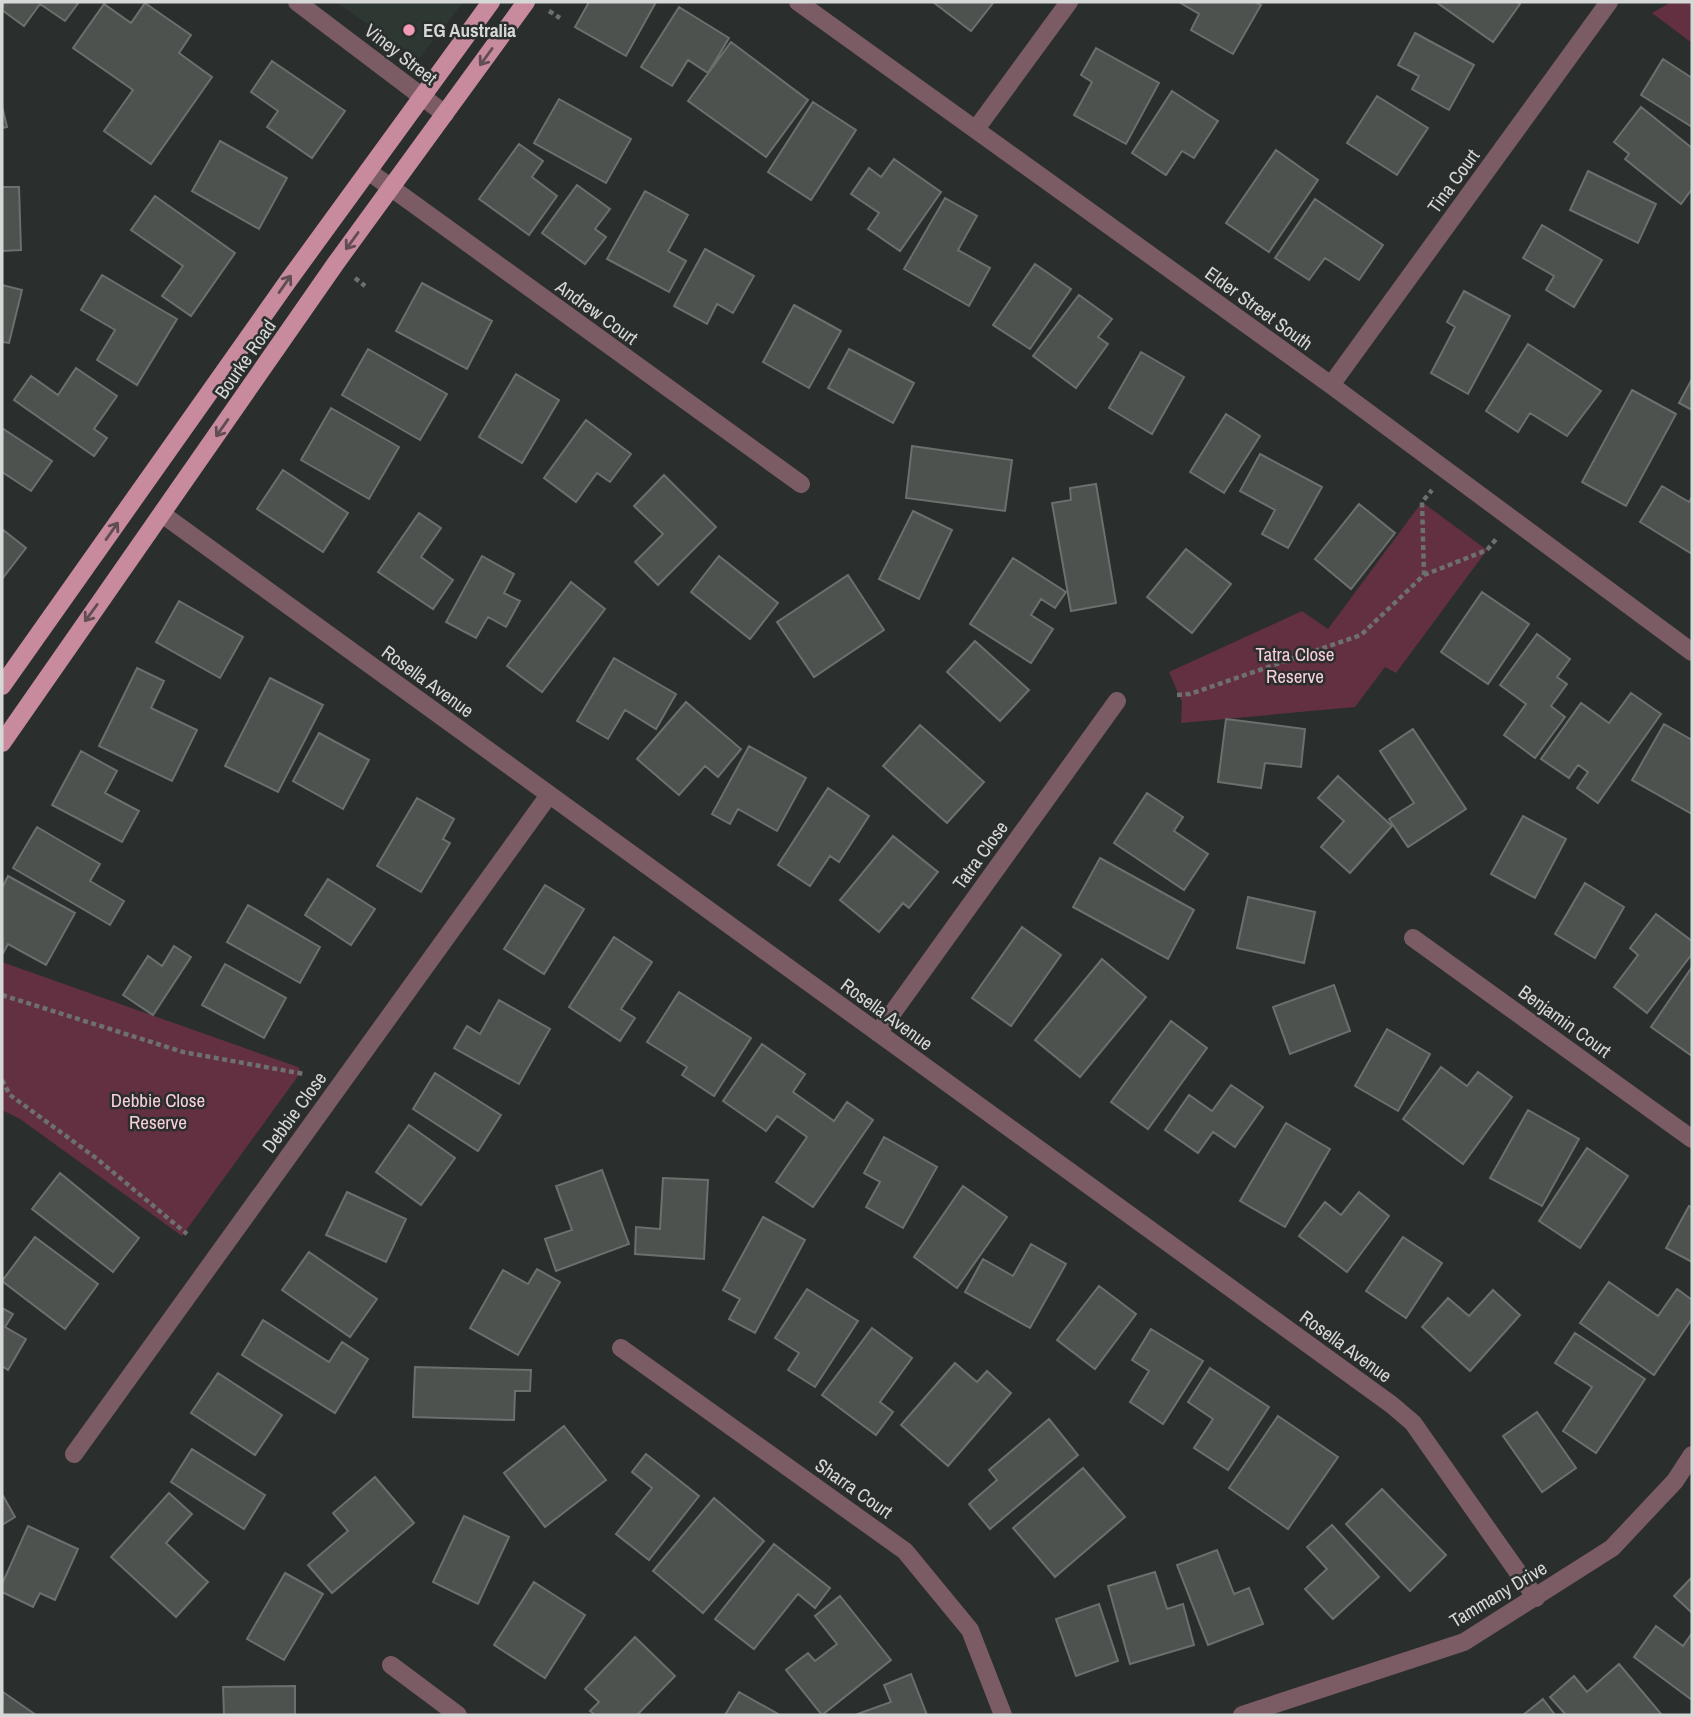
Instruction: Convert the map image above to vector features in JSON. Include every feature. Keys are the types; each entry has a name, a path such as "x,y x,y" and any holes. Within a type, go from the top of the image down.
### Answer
{"main road":[{"name":"Bourke Road","path":"2,686 491,2"},
{"name":"Bourke Road","path":"2,743 390,188 526,2"},
{"path":"136,497 162,514"}],"street":[{"name":"Viney Street","path":"298,2 445,114"},
{"name":"Elder Street South","path":"799,2 1331,385 1512,519 1689,643"},
{"path":"976,130 1069,2"},
{"name":"Tina Court","path":"1331,385 1609,2"},
{"name":"Andrew Court","path":"369,172 802,484"},
{"name":"Rosella Avenue","path":"162,514 1403,1414 1413,1423 1536,1598"},
{"name":"Tatra Close","path":"877,1033 1117,701"},
{"name":"Debbie Close","path":"74,1454 549,795"},
{"name":"Benjamin Court","path":"1413,938 1692,1139"},
{"name":"Sharra Court","path":"621,1348 905,1550 970,1630 1003,1715"},
{"name":"Tammany Drive","path":"1242,1715 1290,1709 1464,1642 1612,1548 1675,1482 1692,1455"},
{"path":"391,1665 458,1715"}],"path":[{"path":"1424,575 1422,502 1448,472"},
{"path":"1177,695 1190,694 1361,635 1424,575 1487,551 1512,519"},
{"path":"2,995 183,1052 304,1074"},
{"path":"2,1080 10,1095 96,1158 187,1234"}],"shaded area":[{"name":"EG Australia","path":"336,2 463,2 419,59"}],"green space":[{"path":"1671,2 1692,2 1692,43 1652,13"},
{"name":"Tatra Close Reserve","path":"1422,502 1487,550 1396,673 1385,667 1355,707 1181,723 1182,702 1169,672 1302,611 1328,629"},
{"name":"Debbie Close Reserve","path":"2,962 298,1067 301,1072 182,1236 20,1119 2,1110"}],"building":[{"path":"4,2 79,2 65,21 40,4 24,26 2,10"},
{"path":"589,2 656,2 626,56 575,27"},
{"path":"933,2 991,2 993,3 971,31"},
{"path":"1179,2 1255,2 1261,5 1233,54 1191,30 1199,14"},
{"path":"1436,2 1517,2 1520,4 1493,42"},
{"path":"145,3 191,35 179,53 212,77 151,164 104,131 133,90 73,48 104,4 131,23"},
{"path":"679,7 729,38 708,73 688,60 672,86 641,67"},
{"path":"1415,33 1474,65 1449,110 1412,89 1419,76 1398,65"},
{"path":"731,42 808,100 766,157 688,101"},
{"path":"1096,48 1159,83 1126,144 1074,115 1092,82 1081,75"},
{"path":"1663,59 1692,78 1692,127 1641,95"},
{"path":"272,61 345,111 312,158 267,127 278,111 251,92"},
{"path":"1172,91 1218,121 1194,158 1182,151 1166,175 1132,153"},
{"path":"1377,96 1428,128 1397,175 1347,143"},
{"path":"559,99 631,139 606,183 534,143"},
{"path":"813,102 856,130 811,200 768,172"},
{"path":"2,106 7,127 2,128"},
{"path":"1641,107 1692,148 1692,189 1681,204 1625,159 1629,154 1614,142"},
{"path":"220,141 287,178 259,229 192,191"},
{"path":"519,144 543,161 532,177 557,196 529,235 479,199"},
{"path":"1276,150 1318,180 1269,252 1226,223"},
{"path":"894,159 941,192 900,251 868,229 879,213 851,194 869,168 881,177"},
{"path":"1588,171 1656,204 1638,243 1570,210"},
{"path":"577,185 610,209 595,229 606,237 585,264 542,233"},
{"path":"2,187 19,187 21,250 2,251"},
{"path":"645,191 688,215 668,251 686,261 669,292 607,259"},
{"path":"155,196 235,253 191,316 162,296 183,266 131,230"},
{"path":"945,198 977,216 958,250 990,268 969,306 904,269"},
{"path":"1315,199 1383,245 1359,280 1325,258 1309,280 1275,258"},
{"path":"1542,225 1602,260 1574,307 1546,290 1554,276 1523,258"},
{"path":"705,249 754,276 733,313 717,304 707,324 674,306"},
{"path":"1035,264 1071,289 1030,349 993,325"},
{"path":"102,275 177,319 137,385 97,360 115,330 81,310"},
{"path":"422,283 492,321 467,369 396,331"},
{"path":"2,285 22,290 9,343 2,342"},
{"path":"1464,291 1510,316 1468,394 1431,373 1455,327 1447,322"},
{"path":"1079,295 1112,319 1098,337 1108,344 1076,388 1033,356"},
{"path":"794,305 841,331 809,388 763,362"},
{"path":"1528,344 1601,391 1567,436 1530,413 1518,432 1486,411"},
{"path":"368,349 447,394 420,440 342,395"},
{"path":"849,349 914,383 893,423 828,388"},
{"path":"1141,352 1184,377 1152,434 1109,408"},
{"path":"76,368 117,396 94,429 107,438 94,456 14,400 31,376 58,395"},
{"path":"516,374 559,400 522,463 479,437"},
{"path":"1692,379 1692,410 1679,403"},
{"path":"1632,390 1676,414 1626,506 1582,482"},
{"path":"331,408 399,447 369,499 301,460"},
{"path":"1226,414 1260,436 1224,493 1190,472"},
{"path":"586,420 631,454 610,482 597,473 576,502 544,478"},
{"path":"2,428 52,461 31,491 2,472"},
{"path":"912,446 1012,460 1005,511 906,498"},
{"path":"1260,454 1322,487 1288,548 1262,534 1275,510 1240,491"},
{"path":"283,470 348,513 323,552 257,509"},
{"path":"664,475 716,527 658,585 635,562 663,534 634,506"},
{"path":"1096,484 1116,603 1071,611 1052,503 1071,500 1070,488"},
{"path":"1662,486 1689,502 1692,497 1692,554 1640,522"},
{"path":"1359,504 1395,533 1351,589 1315,559"},
{"path":"913,511 952,530 919,599 879,579"},
{"path":"419,513 441,528 421,557 453,580 433,609 378,572"},
{"path":"2,529 26,548 2,579"},
{"path":"1186,549 1231,584 1192,633 1147,597"},
{"path":"482,556 514,574 504,593 520,601 506,627 488,617 476,638 446,622"},
{"path":"719,556 778,603 750,639 691,592"},
{"path":"1013,558 1066,592 1055,608 1041,599 1031,615 1053,629 1031,663 970,624"},
{"path":"848,575 884,630 814,677 777,622"},
{"path":"571,582 605,609 542,692 507,666"},
{"path":"1482,592 1529,624 1488,684 1441,652"},
{"path":"179,601 243,637 220,678 156,642"},
{"path":"1537,634 1570,659 1557,677 1567,684 1551,706 1565,717 1535,758 1504,735 1526,704 1500,685"},
{"path":"975,641 1029,690 1000,721 947,672"},
{"path":"614,658 676,694 656,729 625,710 608,739 577,721"},
{"path":"137,668 164,681 151,708 197,730 172,781 99,746"},
{"path":"270,678 323,705 278,792 225,766"},
{"path":"1631,693 1661,714 1598,803 1577,788 1588,772 1578,765 1569,778 1541,759 1581,703 1609,723"},
{"path":"686,702 741,749 718,777 705,766 679,795 637,759"},
{"path":"1226,719 1305,729 1301,767 1265,763 1261,788 1218,782"},
{"path":"1664,724 1692,740 1692,814 1632,780"},
{"path":"920,725 984,782 947,823 883,766"},
{"path":"1413,729 1466,809 1408,847 1389,819 1414,803 1380,751"},
{"path":"319,733 369,760 343,809 293,781"},
{"path":"749,746 806,778 777,831 738,809 730,824 712,814"},
{"path":"81,751 117,771 105,793 139,811 122,842 52,805"},
{"path":"1338,776 1392,826 1350,873 1321,847 1344,821 1318,798"},
{"path":"828,788 869,816 839,862 830,856 810,886 778,865"},
{"path":"1147,793 1183,817 1174,831 1208,854 1184,890 1114,843"},
{"path":"417,798 454,819 443,839 450,843 421,892 377,866"},
{"path":"1523,816 1566,839 1535,898 1491,874"},
{"path":"37,827 100,864 90,881 124,901 110,925 13,868"},
{"path":"893,836 938,872 909,908 903,903 879,932 840,900"},
{"path":"1100,858 1194,910 1168,959 1073,907"},
{"path":"8,876 75,913 46,965 8,944 2,955 2,888"},
{"path":"328,879 375,909 351,945 305,915"},
{"path":"1585,883 1624,907 1595,958 1555,934"},
{"path":"545,885 584,909 544,974 504,949"},
{"path":"1248,897 1315,912 1304,963 1237,948"},
{"path":"248,905 320,947 300,983 227,942"},
{"path":"1656,914 1692,941 1692,954 1647,1013 1614,987 1638,955 1630,948"},
{"path":"1022,927 1061,955 1011,1026 972,998"},
{"path":"614,937 652,962 621,1009 635,1018 620,1041 569,1007"},
{"path":"174,946 191,957 153,1015 123,995 148,956 162,966"},
{"path":"1102,959 1146,997 1080,1077 1035,1040"},
{"path":"225,964 286,998 264,1038 202,1005"},
{"path":"1692,967 1692,1056 1651,1027"},
{"path":"1334,985 1350,1031 1290,1054 1273,1007"},
{"path":"679,992 751,1038 714,1096 682,1075 687,1067 647,1042"},
{"path":"499,1000 550,1029 519,1084 454,1048 467,1026 480,1034"},
{"path":"1171,1021 1207,1048 1148,1129 1111,1102"},
{"path":"1387,1029 1430,1054 1398,1111 1355,1086"},
{"path":"762,1044 805,1074 793,1092 834,1121 847,1102 873,1120 813,1207 776,1182 807,1137 777,1116 766,1131 723,1101"},
{"path":"1441,1067 1467,1086 1478,1072 1512,1097 1463,1164 1403,1119"},
{"path":"435,1073 501,1115 478,1151 413,1109"},
{"path":"1231,1085 1263,1107 1235,1147 1213,1132 1198,1153 1165,1130 1189,1095 1212,1111"},
{"path":"1528,1110 1579,1139 1542,1206 1490,1178"},
{"path":"1286,1123 1330,1149 1285,1227 1240,1201"},
{"path":"409,1125 455,1158 421,1205 376,1172"},
{"path":"884,1137 937,1167 903,1228 866,1207 880,1182 864,1173"},
{"path":"1587,1148 1628,1176 1580,1248 1539,1221"},
{"path":"602,1170 629,1244 556,1271 545,1239 572,1230 556,1186"},
{"path":"60,1173 139,1238 113,1272 32,1209"},
{"path":"663,1178 708,1180 704,1259 635,1254 636,1227 660,1229"},
{"path":"963,1186 1007,1217 957,1288 914,1257"},
{"path":"347,1192 406,1219 386,1262 326,1235"},
{"path":"1359,1192 1389,1216 1347,1272 1299,1236 1325,1202 1341,1215"},
{"path":"1689,1206 1692,1208 1692,1262 1666,1248"},
{"path":"763,1217 805,1240 755,1333 729,1319 740,1299 723,1290"},
{"path":"35,1237 98,1284 65,1329 2,1281"},
{"path":"1403,1237 1442,1263 1406,1318 1366,1291"},
{"path":"1031,1244 1066,1264 1030,1328 965,1292 983,1259 1013,1276"},
{"path":"309,1252 377,1299 350,1337 282,1290"},
{"path":"537,1269 560,1282 518,1355 470,1328 503,1270 528,1284"},
{"path":"1609,1282 1658,1316 1677,1289 1692,1300 1692,1319 1654,1375 1580,1323"},
{"path":"1099,1286 1136,1314 1095,1369 1057,1340"},
{"path":"807,1289 858,1321 815,1387 788,1370 799,1353 775,1338"},
{"path":"1493,1290 1520,1315 1470,1371 1422,1327 1448,1298 1469,1316"},
{"path":"2,1308 13,1314 5,1327 26,1339 8,1370 2,1366"},
{"path":"263,1320 329,1362 342,1342 368,1359 335,1413 242,1355"},
{"path":"872,1328 912,1358 880,1402 893,1412 876,1435 822,1395"},
{"path":"1151,1329 1203,1361 1163,1424 1130,1402 1149,1371 1132,1360"},
{"path":"1575,1333 1645,1379 1596,1453 1563,1431 1592,1387 1555,1363"},
{"path":"955,1363 977,1382 987,1371 1011,1393 948,1466 901,1425"},
{"path":"415,1367 531,1370 530,1391 515,1391 514,1420 413,1417"},
{"path":"1210,1368 1269,1407 1228,1470 1194,1448 1213,1419 1188,1402"},
{"path":"218,1373 282,1415 255,1455 191,1413"},
{"path":"1537,1412 1576,1468 1542,1492 1503,1436"},
{"path":"1278,1416 1338,1457 1288,1529 1229,1488"},
{"path":"1049,1419 1078,1455 990,1529 969,1504 997,1480 989,1470"},
{"path":"564,1426 606,1480 545,1527 504,1473"},
{"path":"192,1449 265,1495 244,1529 171,1482"},
{"path":"646,1454 699,1496 649,1560 616,1534 652,1488 632,1472"},
{"path":"1083,1468 1125,1517 1055,1577 1013,1528"},
{"path":"375,1477 414,1523 332,1593 308,1565 348,1531 333,1513"},
{"path":"1382,1489 1446,1555 1410,1591 1346,1524"},
{"path":"169,1493 192,1514 166,1543 208,1582 176,1617 111,1557"},
{"path":"2,1494 15,1517 2,1525"},
{"path":"714,1498 764,1541 703,1613 653,1571"},
{"path":"464,1516 509,1537 478,1604 433,1582"},
{"path":"1332,1525 1379,1577 1333,1619 1305,1589 1327,1569 1307,1547"},
{"path":"28,1526 78,1549 55,1600 40,1593 33,1607 2,1592 2,1584"},
{"path":"774,1544 830,1588 815,1608 798,1594 754,1649 715,1619"},
{"path":"1217,1550 1234,1594 1249,1588 1263,1624 1208,1645 1177,1565"},
{"path":"1155,1572 1167,1609 1183,1604 1194,1645 1130,1664 1108,1586"},
{"path":"285,1573 323,1594 284,1660 247,1639"},
{"path":"1692,1577 1692,1613 1674,1596"},
{"path":"534,1582 585,1615 545,1678 494,1645"},
{"path":"840,1596 891,1660 822,1715 786,1670 808,1653 815,1661 837,1644 815,1616"},
{"path":"1099,1604 1118,1661 1076,1676 1056,1619"},
{"path":"1656,1626 1683,1646 1692,1633 1692,1700 1634,1657"},
{"path":"635,1637 675,1676 637,1715 595,1715 590,1711 599,1702 585,1689"},
{"path":"1619,1664 1662,1715 1566,1715 1550,1697 1574,1676 1587,1692"},
{"path":"911,1674 927,1715 855,1715 891,1702 884,1685"},
{"path":"295,1686 295,1715 224,1715 223,1687"},
{"path":"3,1692 36,1715 2,1715"},
{"path":"739,1692 780,1715 725,1715"},
{"path":"1543,1699 1555,1715 1523,1715"}],"place":[{"name":"EG Australia","path":"409,30"}]}
